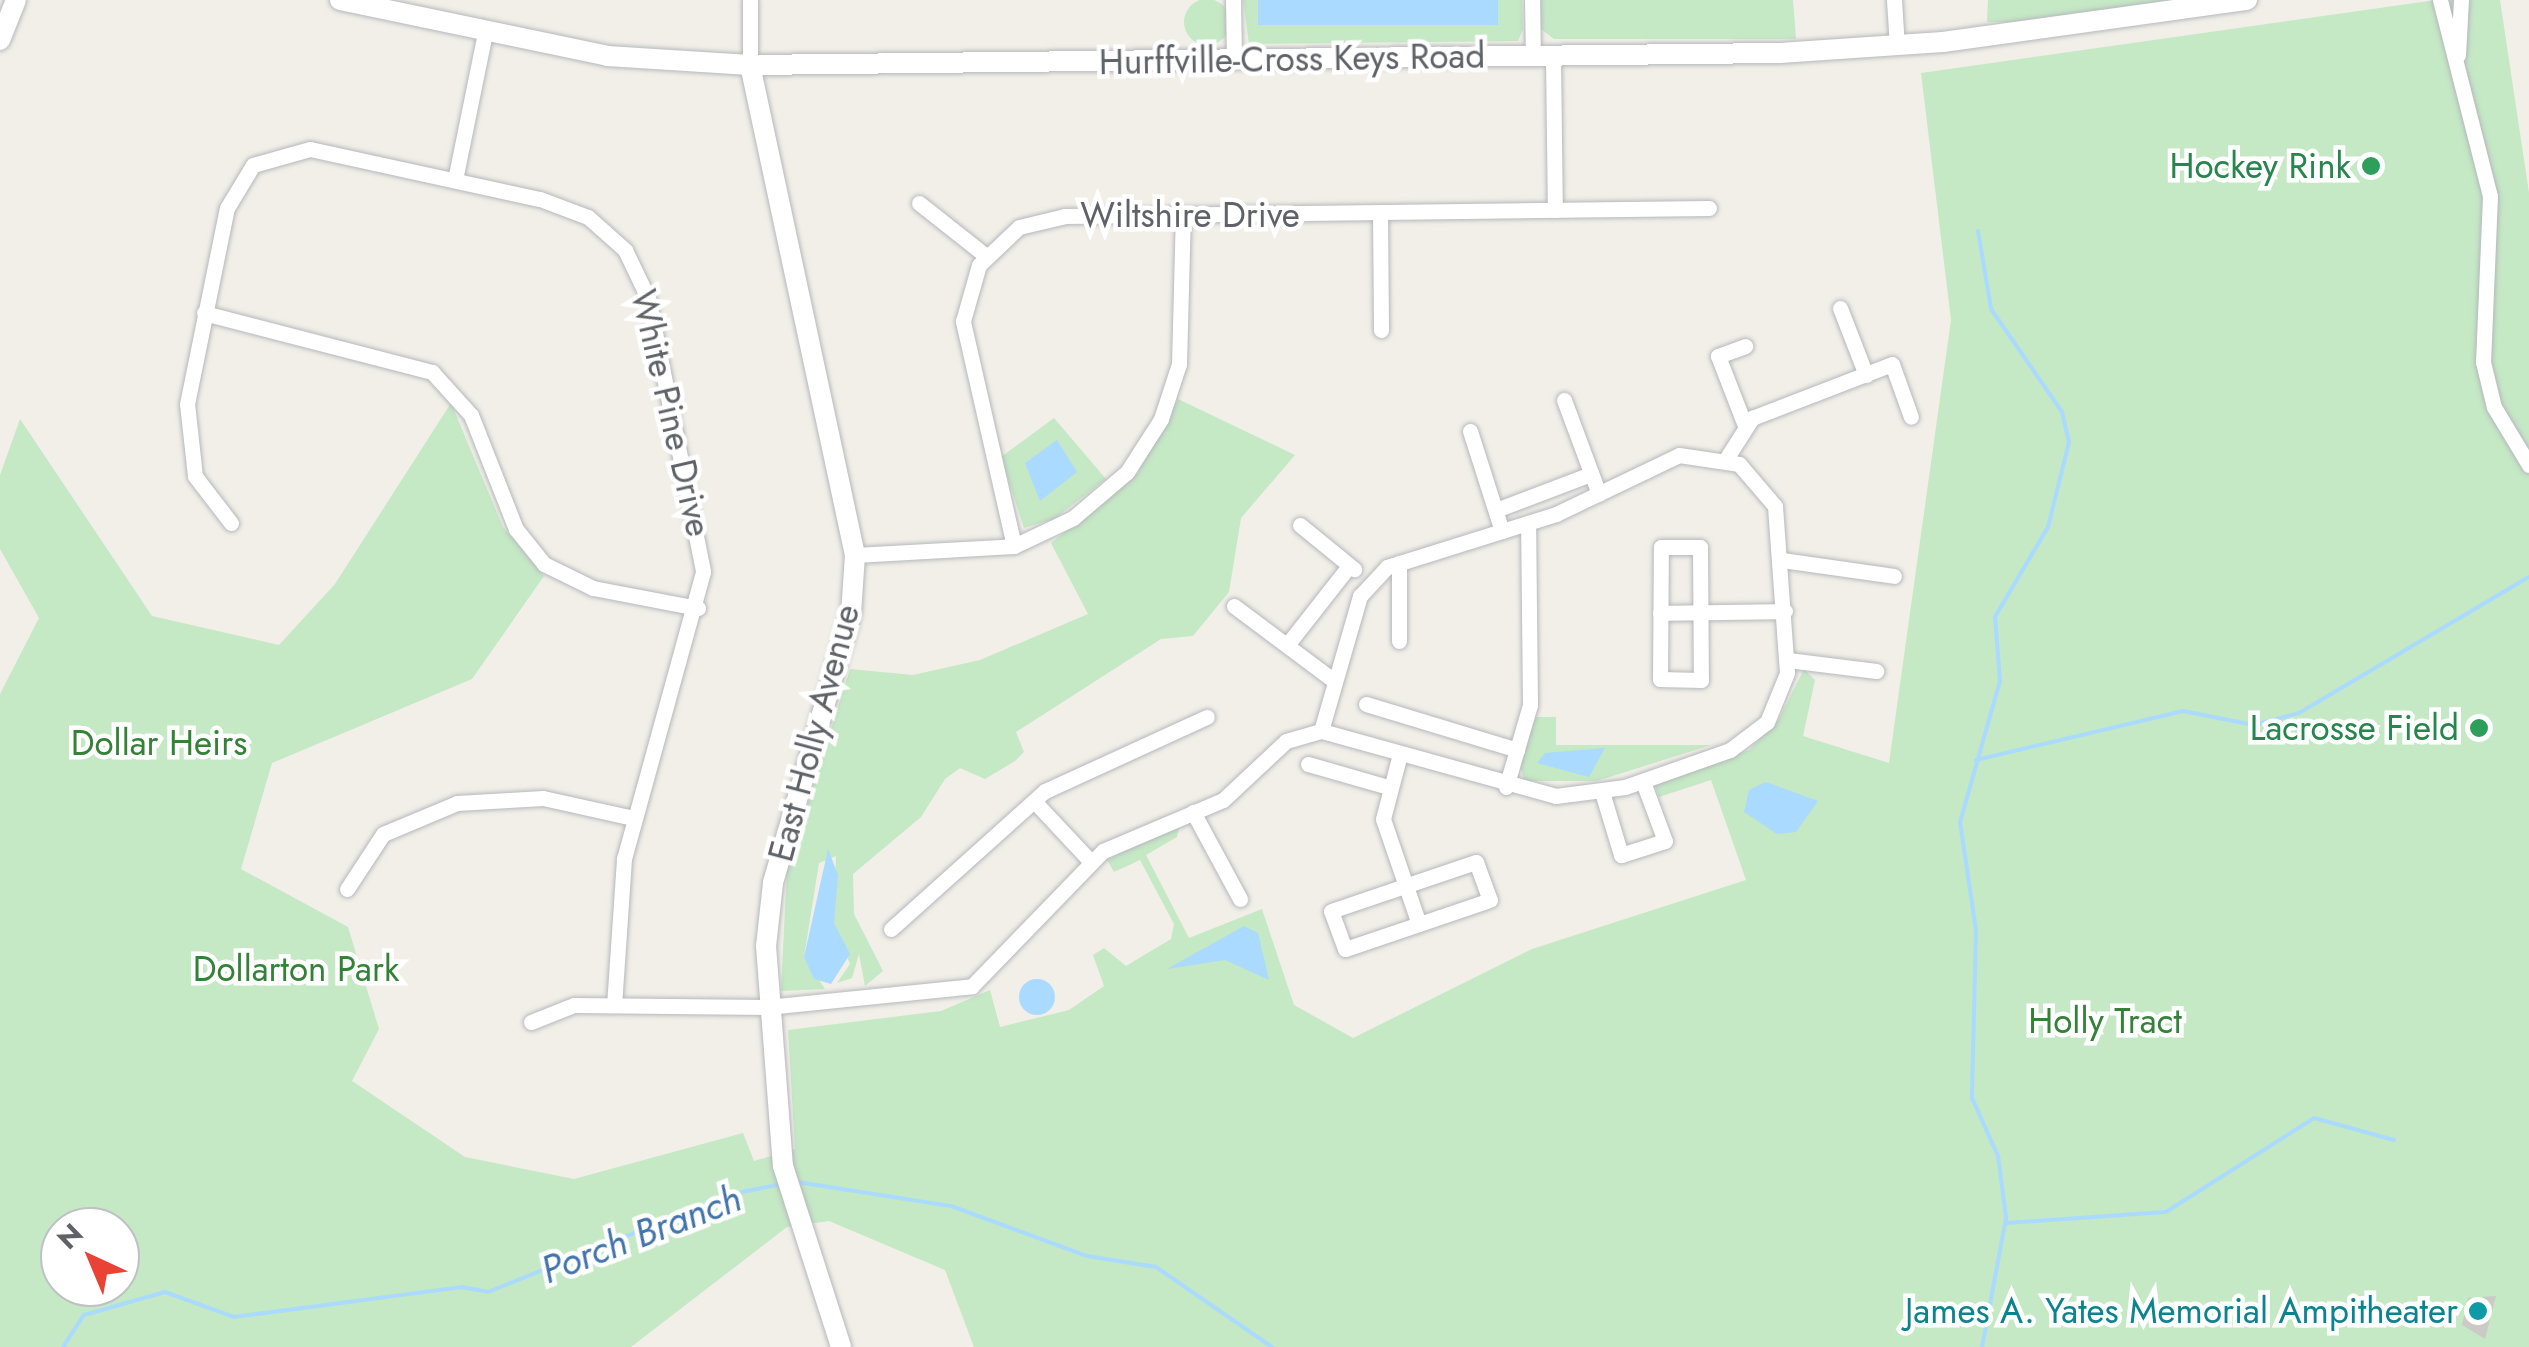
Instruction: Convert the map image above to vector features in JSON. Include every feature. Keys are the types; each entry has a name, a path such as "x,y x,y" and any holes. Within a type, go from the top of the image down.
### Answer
{"main road":[{"path":"0,40 16,0"},
{"name":"Hurffville-Cross Keys Road","path":"340,0 623,58 750,65 1543,56 1898,47 2247,0"},
{"name":"East Holly Avenue","path":"750,65 855,555 844,643 773,883 767,1007 791,1201 841,1347"}],"street":[{"name":"East Holly Avenue","path":"750,0 750,65"},
{"path":"1233,0 1234,60"},
{"path":"1532,0 1543,56 1555,210"},
{"path":"1894,0 1898,47"},
{"path":"2440,0 2458,55 2490,196 2484,362 2494,407 2529,465"},
{"path":"2458,55 2461,0"},
{"path":"454,180 485,32"},
{"name":"White Pine Drive","path":"231,523 200,487 189,449 204,312 230,197 260,160 310,149 578,211 608,232 639,272 697,510 698,608 633,818 617,905 614,1004"},
{"path":"919,203 986,256 964,328 1014,546"},
{"name":"Wiltshire Drive","path":"986,256 1041,219 1709,208"},
{"path":"1380,213 1382,330"},
{"path":"855,555 1014,546 1096,501 1161,419 1184,334 1183,216"},
{"path":"1840,308 1866,374"},
{"path":"204,312 432,372 471,415 516,529 544,564 592,588 698,608"},
{"path":"1744,424 1718,356 1745,346"},
{"path":"1726,459 1744,424 1892,364 1911,418"},
{"path":"1564,400 1599,494"},
{"path":"1470,431 1502,531"},
{"path":"531,1022 562,1007 767,1007 972,986 1091,862 1131,834 1234,794 1286,741 1321,730 1506,786 1602,792 1643,782 1756,733 1782,697 1788,660 1776,506 1726,459 1668,457 1599,494 1528,523 1398,563 1368,581 1333,680 1321,730"},
{"path":"1496,510 1591,474"},
{"path":"1506,786 1530,695 1528,523"},
{"path":"1300,525 1368,581"},
{"path":"1660,547 1700,547 1701,680 1660,679 1660,614 1660,547"},
{"path":"1782,560 1894,576"},
{"path":"1398,563 1399,641"},
{"path":"1287,646 1350,566"},
{"path":"1234,606 1333,680"},
{"path":"1660,614 1785,611"},
{"path":"1788,660 1876,670"},
{"path":"1366,704 1518,750"},
{"path":"891,929 1034,801 1207,717"},
{"path":"1400,754 1388,787 1384,827 1419,924"},
{"path":"1308,764 1388,787"},
{"path":"1602,792 1622,855 1665,841 1643,782"},
{"path":"347,889 384,834 457,803 542,798 633,818"},
{"path":"1034,801 1091,862"},
{"path":"1193,812 1240,899"},
{"path":"1476,862 1490,900 1419,924 1345,950 1331,912 1476,862"}],"green space":[{"path":"1207,-1 1223,6 1230,22 1223,38 1207,45 1191,38 1184,22 1191,6"},
{"path":"1243,0 1522,0 1523,29 1518,41 1249,44"},
{"path":"1541,0 1793,0 1796,39 1554,39 1541,29"},
{"path":"1988,0 2184,0 2031,22 1987,22"},
{"name":"Holly Tract","path":"2436,0 2500,0 2529,193 2529,1347 974,1347 945,1270 829,1221 787,1227 631,1347 0,1347 0,694 39,618 0,549 0,475 20,419 152,616 279,645 335,584 451,403 503,527 544,576 472,679 272,763 241,869 348,927 379,1029 352,1081 465,1157 574,1179 743,1133 754,1161 795,1149 788,1030 941,1011 990,990 1000,1027 1069,1010 1104,986 1093,955 1104,948 1126,966 1171,939 1174,924 1140,860 1114,872 1107,860 1180,824 1177,837 1146,855 1189,938 1262,909 1294,1005 1353,1038 1532,949 1746,880 1711,780 1659,797 1655,785 1749,750 1779,719 1804,669 1815,680 1803,736 1889,763 1951,320 1921,73"},
{"path":"1178,399 1295,455 1241,518 1229,592 1193,636 1161,639 1016,732 1024,752 1015,761 985,779 960,768 945,779 921,817 853,874 854,914 883,971 865,986 859,954 852,978 837,983 850,964 833,923 836,856 819,863 804,957 825,989 781,991 787,869 850,669 913,675 980,660 1088,614 1051,543 1138,473"},
{"path":"1054,418 1106,479 1054,519 1024,528 1001,457"},
{"path":"1536,717 1556,717 1556,745 1711,745 1597,781 1524,781 1519,762"}],"water":[{"path":"1258,0 1498,0 1498,25 1258,25"},
{"path":"1057,440 1077,472 1040,501 1025,463"},
{"path":"1605,748 1589,777 1537,763 1545,753"},
{"path":"1766,782 1818,801 1796,832 1777,834 1744,812 1749,790"},
{"path":"828,849 838,875 834,923 850,954 831,984 814,979 804,957"},
{"path":"1244,926 1258,933 1269,980 1225,960 1167,969"},
{"path":"1037,979 1050,984 1055,997 1050,1010 1037,1015 1024,1010 1019,997 1024,984"}],"building":[{"name":"James A. Yates Memorial Ampitheater","path":"2496,1296 2485,1339 2462,1325 2468,1298"}],"waterway":[{"path":"1978,231 1991,309 2062,412 2069,442 2048,527 1995,617 2000,681 1960,822 1976,931 1972,1098 1998,1156 2006,1218 1982,1347"},
{"path":"1976,760 2183,711 2254,725 2299,713 2529,577"},
{"path":"2006,1223 2166,1212 2314,1118 2394,1140"},
{"name":"Porch Branch","path":"797,1182 951,1206 1087,1256 1156,1267 1272,1347"},
{"name":"Porch Branch","path":"63,1347 84,1315 165,1292 234,1317 461,1287 488,1292 732,1194 782,1184"}],"place":[{"name":"Hockey Rink","path":"2371,166"},
{"name":"Lacrosse Field","path":"2479,728"},
{"name":"James A. Yates Memorial Ampitheater","path":"2478,1311"}],"park label":[{"name":"Dollar Heirs","path":"159,743"},
{"name":"Dollarton Park","path":"296,969"}]}
